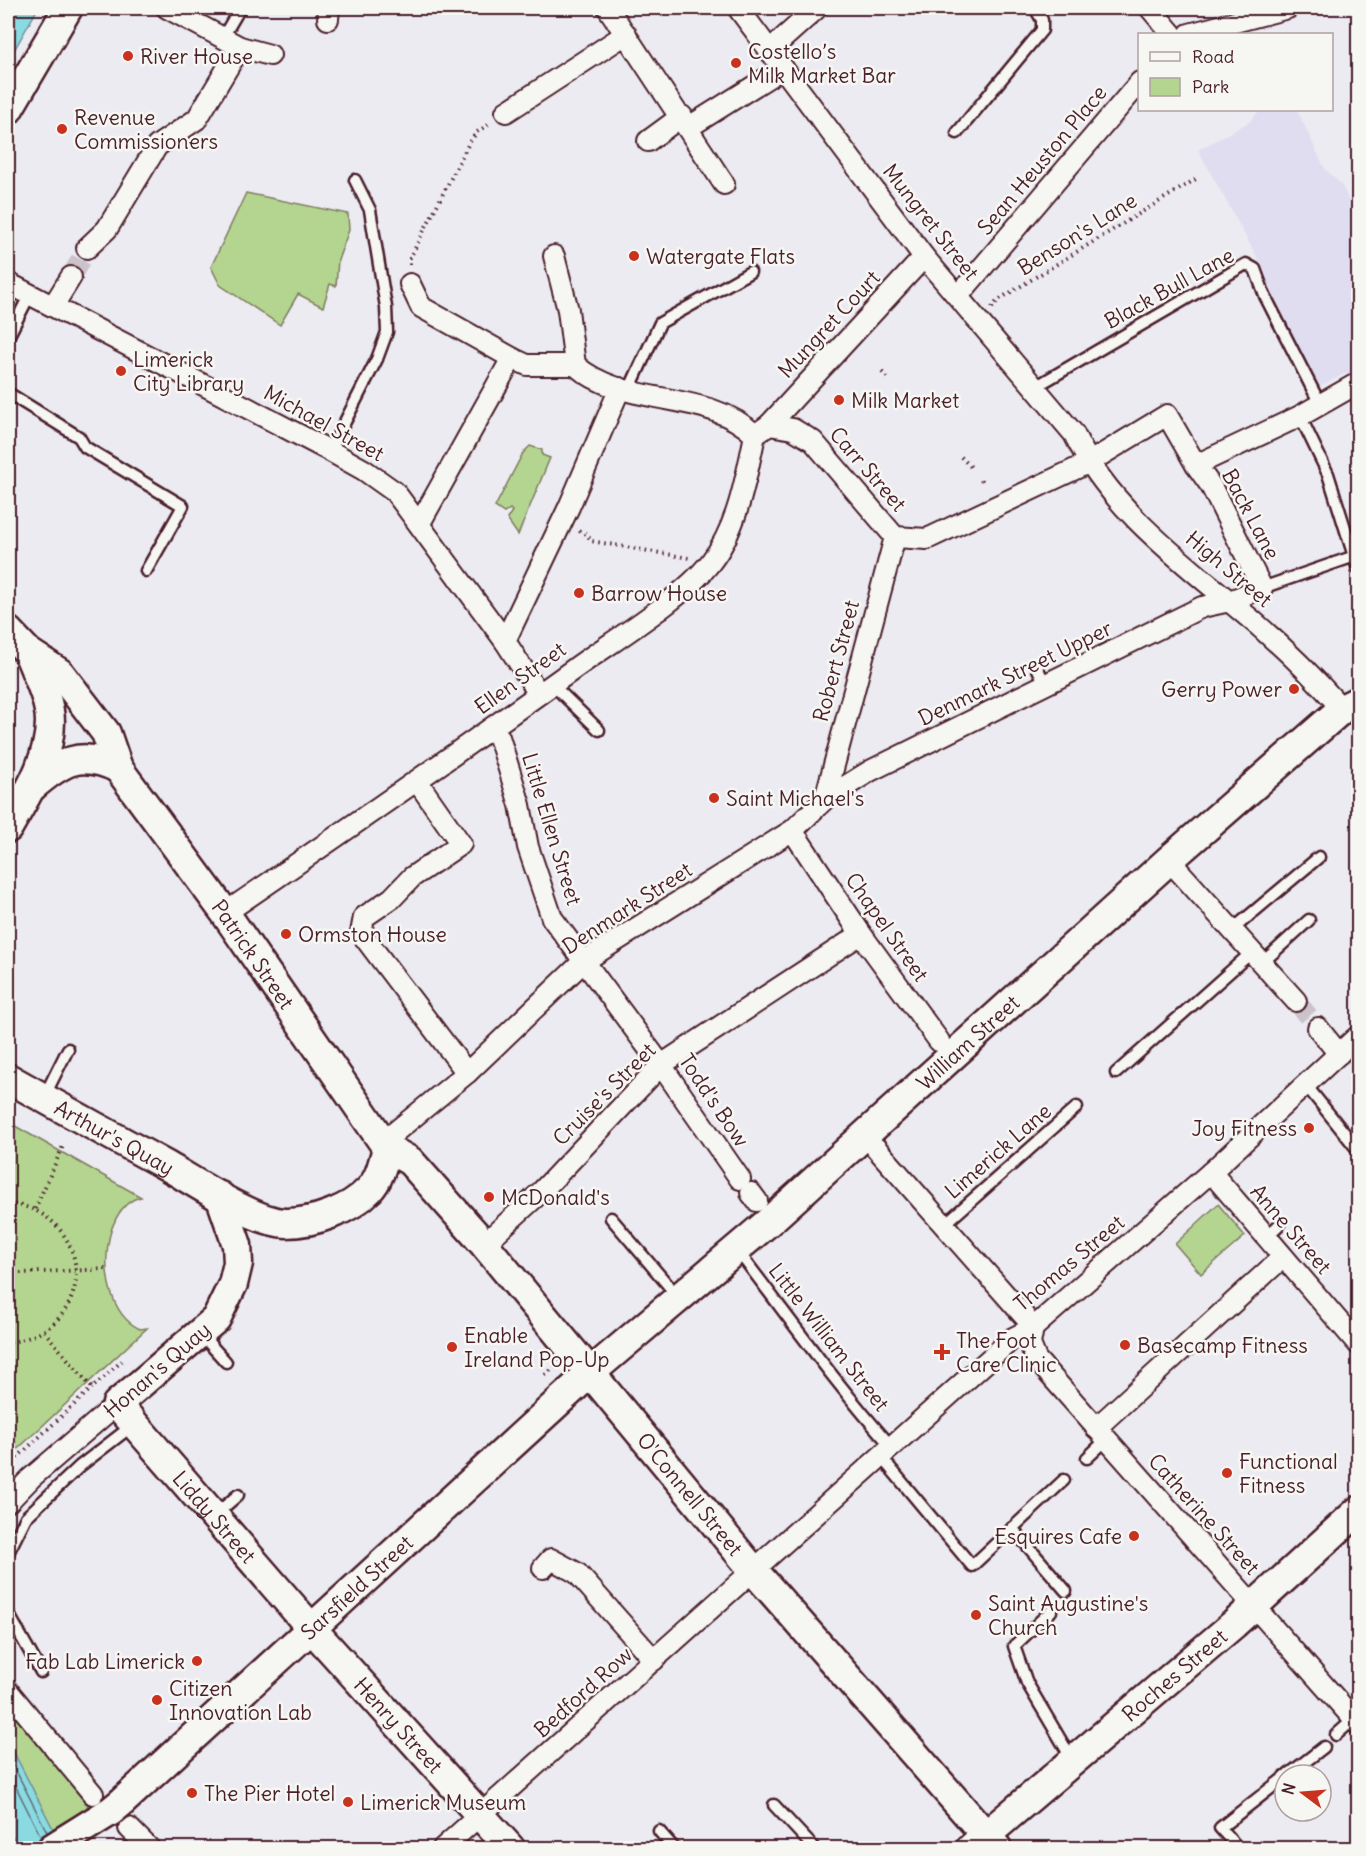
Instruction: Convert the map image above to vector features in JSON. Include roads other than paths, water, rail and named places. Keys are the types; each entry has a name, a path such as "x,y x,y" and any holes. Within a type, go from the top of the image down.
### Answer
{"main road":[{"path":"8,110 68,8"},
{"path":"8,631 28,652 46,700 50,722 43,760 31,788 8,828"},
{"name":"Patrick Street","path":"28,652 60,674 106,733 118,768 225,913 385,1145"},
{"name":"William Street","path":"590,1373 736,1249 1169,860 1353,710"},
{"path":"31,788 54,767 79,758 99,759 118,768"},
{"name":"Arthur's Quay","path":"8,1078 220,1196"},
{"path":"220,1196 258,1215 284,1223 313,1219 346,1208 370,1189 381,1170 385,1145"},
{"name":"O'Connell Street","path":"385,1145 410,1161 484,1244 754,1571 984,1844"},
{"name":"Honan's Quay","path":"126,1414 200,1333 216,1319 233,1284 237,1263 237,1245 220,1196"},
{"name":"Sarsfield Street","path":"52,1848 90,1826 125,1815 312,1629 590,1373"},
{"name":"Liddy Street","path":"126,1414 312,1629"},
{"name":"Roches Street","path":"984,1844 1073,1761 1254,1607 1359,1510"},
{"name":"Henry Street","path":"312,1629 510,1848"}],"street":[{"path":"608,8 686,122 724,184"},
{"name":"Mungret Street","path":"738,8 924,257 1074,434 1088,463"},
{"path":"769,51 817,8"},
{"path":"1150,8 1172,33"},
{"path":"1193,33 1288,8"},
{"path":"167,10 240,47 270,55"},
{"path":"506,112 626,34"},
{"path":"87,248 104,227 120,199 142,181 154,140 197,119 240,47"},
{"path":"648,141 783,68"},
{"name":"Sean Heuston Place","path":"958,296 1138,84"},
{"path":"554,256 568,310 574,365"},
{"name":"Mungret Court","path":"762,430 924,257"},
{"path":"53,306 71,277"},
{"name":"Michael Street","path":"8,283 330,451 420,523 505,641 546,689"},
{"path":"410,284 421,308 527,365 574,365 583,372 624,389 720,411 762,430"},
{"path":"420,523 512,358"},
{"path":"1196,465 1300,416 1359,383"},
{"path":"505,641 624,389"},
{"name":"Back Lane","path":"1088,463 1167,415 1211,486 1262,588 1230,601"},
{"name":"Carr Street","path":"762,430 793,429 813,441 895,537"},
{"name":"Ellen Street","path":"225,913 417,781 671,598 710,562 727,533 741,498 762,430"},
{"path":"895,537 927,539 1088,463"},
{"name":"High Street","path":"1088,463 1148,532 1303,664 1353,710"},
{"name":"Robert Street","path":"825,798 895,537"},
{"name":"Denmark Street Upper","path":"825,798 1041,675 1202,607 1230,601"},
{"name":"Little Ellen Street","path":"499,737 520,806 528,847 552,918 584,961"},
{"path":"417,781 461,844 412,877 392,898 364,917 361,933 467,1073"},
{"name":"Denmark Street","path":"385,1145 467,1073 584,961 671,898 793,830 825,798"},
{"name":"Chapel Street","path":"798,839 861,934 939,1041"},
{"path":"1169,860 1296,1001"},
{"name":"Cruise's Street","path":"484,1244 542,1191 662,1065 861,934"},
{"name":"Todd's Bow","path":"584,961 662,1065 750,1191"},
{"path":"1318,1028 1339,1054"},
{"name":"Thomas Street","path":"754,1571 1029,1322 1210,1172 1359,1036"},
{"path":"876,1148 1029,1322"},
{"name":"Anne Street","path":"1210,1172 1273,1231 1283,1257 1359,1344"},
{"path":"1101,1434 1283,1257"},
{"name":"Catherine Street","path":"1029,1322 1030,1344 1036,1359 1356,1722"},
{"name":"Honan's Quay","path":"8,1502 31,1478 126,1414"},
{"path":"543,1568 551,1559 577,1572 654,1660"},
{"name":"Bedford Row","path":"443,1848 754,1571"},
{"path":"8,1690 93,1794"},
{"path":"125,1815 149,1848"}],"lane":[{"path":"223,37 240,8"},
{"path":"957,133 1042,30 1042,20 1035,8"},
{"path":"330,451 378,359 387,332 386,307 370,210 355,180"},
{"name":"Black Bull Lane","path":"1035,387 1246,264 1255,268 1265,296 1320,404"},
{"path":"624,389 660,323 750,272"},
{"path":"8,337 30,294"},
{"path":"8,393 79,436 85,447 183,506 146,571"},
{"path":"1300,416 1328,474 1359,569"},
{"path":"1262,588 1355,556"},
{"path":"546,689 599,730"},
{"path":"1232,930 1319,857"},
{"path":"1116,1073 1257,957 1309,920"},
{"path":"44,1098 68,1049"},
{"path":"1305,1084 1359,1150"},
{"name":"Limerick Lane","path":"945,1224 1077,1107"},
{"path":"611,1218 679,1299"},
{"name":"Little William Street","path":"736,1249 810,1343 887,1453 972,1566 1012,1528"},
{"path":"200,1333 226,1362"},
{"path":"8,1553 26,1517 80,1466 126,1414"},
{"path":"1087,1458 1101,1434"},
{"path":"1064,1480 1012,1528 1066,1591"},
{"path":"214,1516 238,1495"},
{"path":"1051,1611 1014,1646 1028,1683 1073,1761"},
{"path":"8,1613 41,1672"},
{"path":"1336,1735 1356,1722"},
{"path":"1304,1763 1324,1747"},
{"path":"1238,1848 1220,1828 1273,1787"},
{"path":"774,1805 814,1848"},
{"path":"659,1831 674,1848"}],"water":[{"path":"8,8 38,8 8,61"},
{"path":"8,1741 63,1848 18,1848 8,1828"}],"tunnel":[{"path":"71,277 87,248"},
{"path":"1296,1001 1318,1028"}],"place":[{"name":"River House","path":"128,56"},
{"name":"Costello’s Milk Market Bar","path":"736,63"},
{"name":"Revenue Commissioners","path":"62,129"},
{"name":"Watergate Flats","path":"634,256"},
{"name":"Limerick City Library","path":"121,371"},
{"name":"Milk Market","path":"839,400"},
{"name":"Barrow House","path":"579,593"},
{"name":"Gerry Power","path":"1294,689"},
{"name":"Saint Michael's","path":"714,798"},
{"name":"Ormston House","path":"286,934"},
{"name":"Joy Fitness","path":"1309,1128"},
{"name":"McDonald's","path":"489,1197"},
{"name":"Basecamp Fitness","path":"1125,1345"},
{"name":"Enable Ireland Pop-Up","path":"452,1347"},
{"name":"The Foot Care Clinic","path":"942,1352"},
{"name":"Functional Fitness","path":"1227,1473"},
{"name":"Esquires Cafe","path":"1134,1536"},
{"name":"Saint Augustine's Church","path":"976,1615"},
{"name":"Fab Lab Limerick","path":"197,1661"},
{"name":"Citizen Innovation Lab","path":"157,1700"},
{"name":"The Pier Hotel","path":"192,1793"},
{"name":"Limerick Museum","path":"348,1802"}]}
